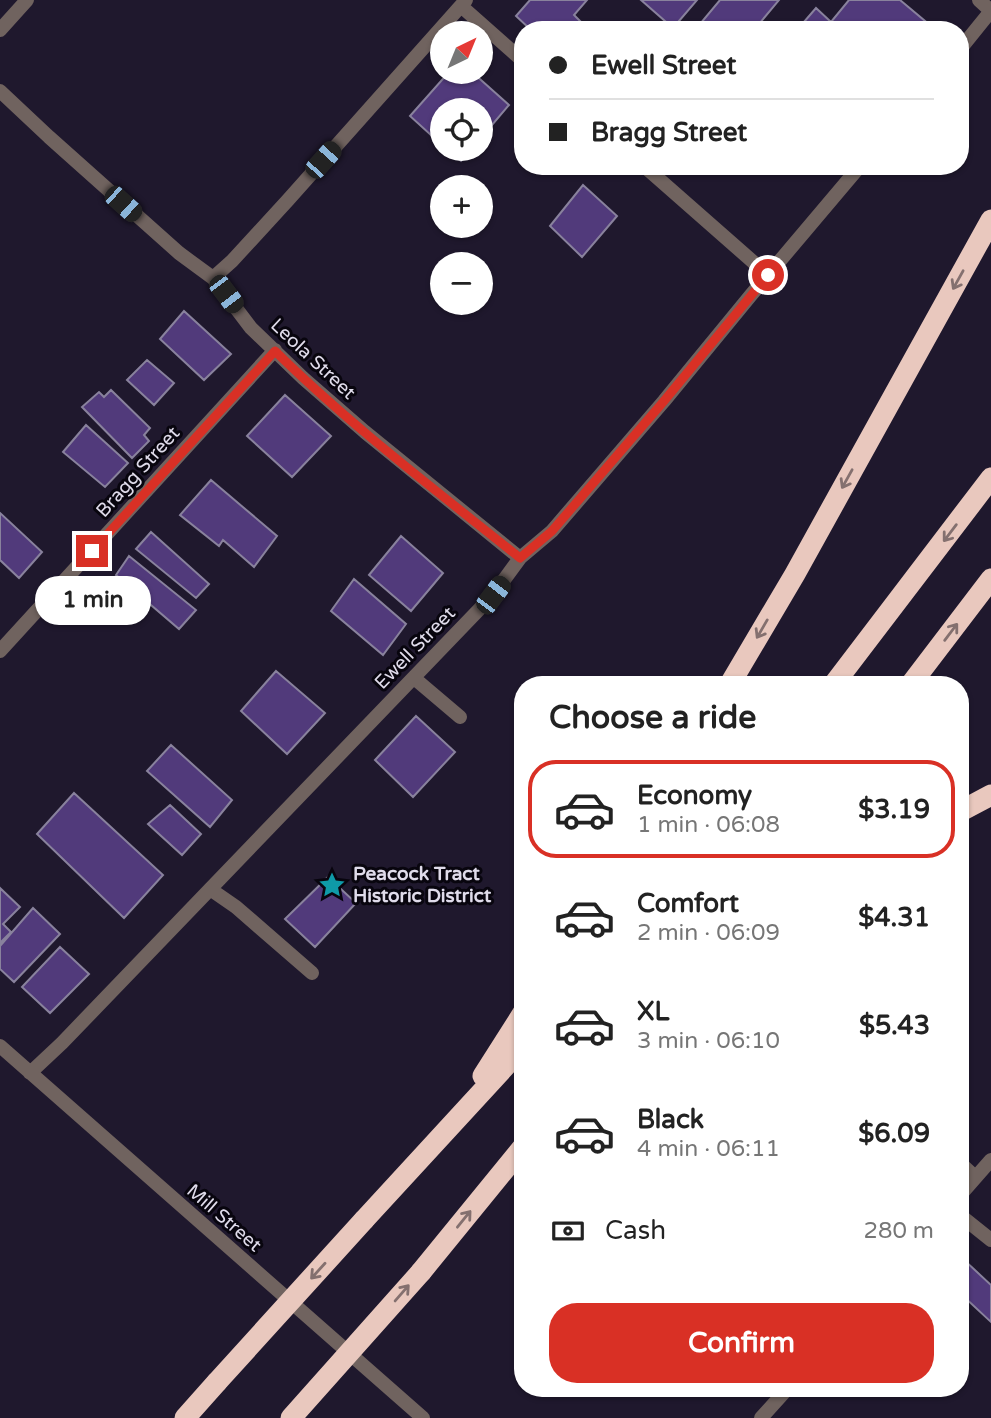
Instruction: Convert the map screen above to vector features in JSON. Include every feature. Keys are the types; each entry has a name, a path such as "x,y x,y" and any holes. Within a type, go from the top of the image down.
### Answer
{"highway":[{"path":"735,676 795,573 991,220"},
{"path":"840,676 991,478"},
{"path":"917,676 991,579"},
{"path":"969,807 991,795"},
{"path":"452,1125 514,1027"},
{"path":"185,1418 514,1056"},
{"path":"291,1418 421,1272 514,1159"}],"street":[{"path":"0,30 27,0"},
{"path":"969,38 991,11 979,0"},
{"path":"213,278 288,200 463,3 514,52"},
{"name":"Leola Street","path":"0,91 179,253 213,278 251,328 303,378 520,558"},
{"path":"654,175 768,275"},
{"name":"Ewell Street","path":"30,1073 62,1043 493,595 520,558 552,531 852,175"},
{"name":"Bragg Street","path":"0,651 275,351"},
{"path":"414,678 460,717"},
{"path":"210,889 236,907 312,973"},
{"name":"Mill Street","path":"0,1046 423,1418"},
{"path":"969,1184 991,1160"},
{"path":"969,1171 975,1177"},
{"path":"969,1222 991,1240"},
{"path":"761,1418 780,1397"}],"building":[{"path":"530,0 587,0 574,15 580,21 521,21 516,16"},
{"path":"641,0 697,0 679,21 665,21"},
{"path":"720,0 779,0 762,21 702,21"},
{"path":"849,0 900,0 925,21 832,21"},
{"path":"816,8 830,21 805,21"},
{"path":"438,84 485,84 509,105 493,124 493,98 430,98 430,134 410,116"},
{"path":"583,185 617,216 582,257 550,226"},
{"path":"184,311 231,354 204,380 160,339"},
{"path":"147,360 174,383 154,405 127,380"},
{"path":"111,390 150,428 144,435 149,441 132,458 82,407 99,392 104,397"},
{"path":"285,395 331,436 292,477 247,436"},
{"path":"86,425 128,463 105,487 63,452"},
{"path":"211,480 277,536 254,567 223,540 219,546 180,515"},
{"path":"0,513 42,552 19,578 0,560"},
{"path":"151,532 209,584 196,598 136,549"},
{"path":"401,536 443,573 411,611 369,575"},
{"path":"129,556 196,610 179,629 116,575"},
{"path":"354,579 406,624 383,655 331,611"},
{"path":"276,671 325,713 287,754 241,711"},
{"path":"416,716 455,752 413,797 375,760"},
{"path":"171,745 232,800 210,827 147,771"},
{"path":"74,793 163,875 124,918 37,834"},
{"path":"170,805 201,834 182,855 148,824"},
{"path":"328,877 356,903 315,947 285,919"},
{"path":"0,888 20,907 3,924 11,932 0,943"},
{"path":"33,908 60,934 14,982 0,969 0,946"},
{"path":"60,947 89,974 50,1013 22,987"},
{"path":"969,1265 991,1285 991,1322 969,1301"}],"place":[{"name":"Peacock Tract Historic District","path":"332,885"}],"route":[{"path":"92,551 275,351 365,432 520,558 552,531 768,275"}]}
